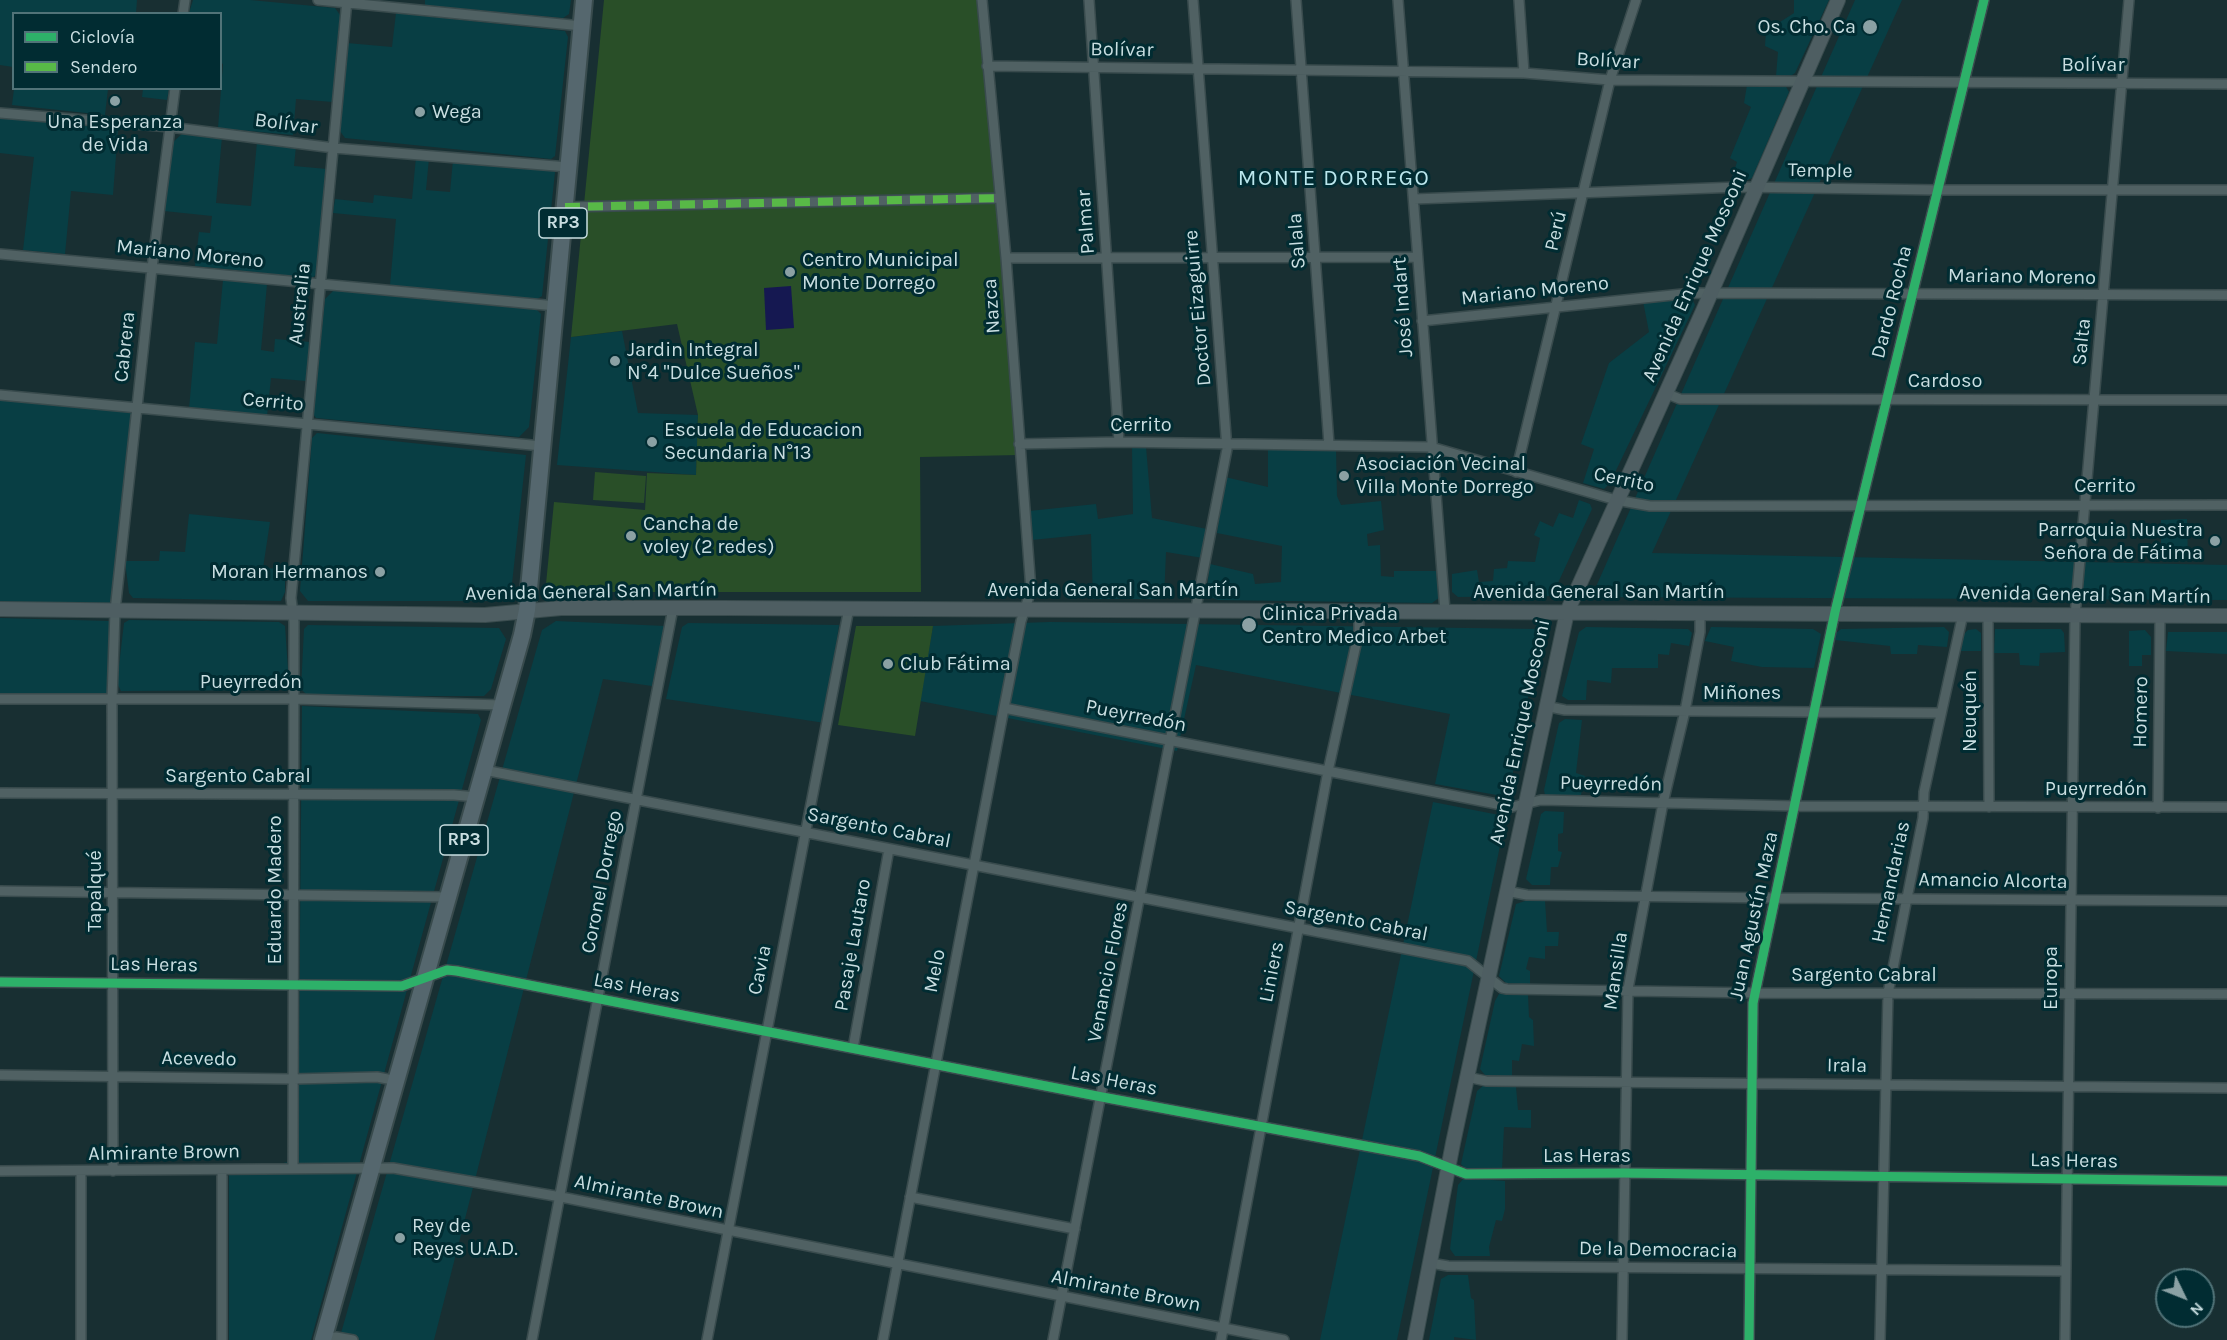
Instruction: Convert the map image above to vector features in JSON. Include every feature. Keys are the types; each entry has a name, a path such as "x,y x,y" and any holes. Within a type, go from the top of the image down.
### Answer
{"highway":[{"name":"RP3","path":"322,1340 398,1081 527,610 584,0"}],"main road":[{"name":"Avenida Enrique Mosconi","path":"1415,1340 1467,1077 1567,612 1838,0"},
{"name":"Avenida General San Martín","path":"0,609 485,615 527,610 849,608 2227,616"}],"street":[{"path":"318,0 347,1 582,26"},
{"name":"Nazca","path":"982,0 1006,258 1031,590 1026,609"},
{"name":"Palmar","path":"1089,0 1119,442"},
{"name":"Doctor Eizaguirre","path":"1193,0 1227,443 1195,610"},
{"name":"Salala","path":"1296,0 1329,444"},
{"name":"José Indart","path":"1398,0 1445,611"},
{"path":"1519,0 1524,73"},
{"name":"Perú","path":"1516,472 1558,307 1610,80 1636,0"},
{"name":"Dardo Rocha","path":"1835,612 1984,0"},
{"name":"Salta","path":"2075,616 2129,0"},
{"name":"Australia","path":"293,612 291,598 347,1"},
{"name":"Bolívar","path":"987,66 1524,73 1610,80 2227,84"},
{"name":"Cabrera","path":"115,611 152,268 175,90"},
{"name":"Bolívar","path":"0,113 170,128 334,148 568,167"},
{"name":"Temple","path":"1414,199 1584,191 1756,188 2227,190"},
{"path":"564,207 1000,198"},
{"name":"Mariano Moreno","path":"0,254 556,306"},
{"path":"1006,258 1416,257"},
{"name":"Mariano Moreno","path":"1422,321 1710,293 2227,295"},
{"name":"Cardoso","path":"1665,393 1680,399 2227,400"},
{"name":"Cerrito","path":"0,395 542,446"},
{"name":"Cerrito","path":"1019,444 1119,442 1431,447 1616,500 1650,506 2084,503 2227,505"},
{"name":"Coronel Dorrego","path":"532,1340 673,608"},
{"name":"Cavia","path":"707,1340 849,608"},
{"name":"Melo","path":"882,1340 1004,708 1026,609"},
{"name":"Venancio Flores","path":"1053,1340 1172,741 1195,610"},
{"name":"Tapalqué","path":"112,1171 114,982 112,700 115,611"},
{"name":"Eduardo Madero","path":"293,612 293,1168"},
{"name":"Liniers","path":"1221,1340 1328,771 1359,631 1359,612"},
{"name":"Mansilla","path":"1622,1340 1628,989 1664,803 1685,711 1700,632 1700,612"},
{"name":"Juan Agustín Maza","path":"1749,1340 1753,1003 1835,612"},
{"name":"Hernandarias","path":"1880,1340 1883,1084 1887,993 1924,806 1924,792 1963,614"},
{"name":"Neuquén","path":"1988,614 1989,807"},
{"name":"Europa","path":"2064,1340 2075,616"},
{"name":"Homero","path":"2158,808 2160,616"},
{"name":"Pueyrredón","path":"0,699 294,699 502,705"},
{"name":"Miñones","path":"1545,706 1565,710 1940,713"},
{"name":"Pueyrredón","path":"1004,708 1512,807 1541,800 1796,806 2227,807"},
{"name":"Sargento Cabral","path":"484,770 1468,961 1507,989 1628,989 1756,993 2227,994"},
{"name":"Sargento Cabral","path":"0,793 454,795 477,797"},
{"name":"Pasaje Lautaro","path":"853,1048 889,849"},
{"path":"0,891 448,897"},
{"name":"Amancio Alcorta","path":"1506,891 1527,895 2227,901"},
{"name":"Las Heras","path":"0,982 402,986 447,970 457,971 935,1065 1419,1156 1466,1174 1624,1173 2227,1181"},
{"name":"Acevedo","path":"0,1075 293,1079 377,1077 398,1081"},
{"name":"Irala","path":"1467,1077 1486,1081 2227,1088"},
{"name":"Almirante Brown","path":"0,1171 222,1171 372,1166 561,1197 728,1232 1284,1340"},
{"path":"222,1171 222,1340"},
{"path":"81,1172 81,1340"},
{"path":"910,1197 1075,1229"},
{"name":"De la Democracia","path":"1430,1263 1448,1266 2065,1271"},
{"path":"322,1340 336,1337 353,1340"}],"shaded area":[{"path":"0,0 137,0 136,12 12,12 12,67 0,65"},
{"path":"193,0 250,0 335,8 340,15 333,102 296,99 293,135 218,128 223,64 222,12 189,12"},
{"path":"425,0 571,0 569,14 563,18 425,5"},
{"path":"1794,0 1829,0 1795,73 1789,77 1776,76 1778,52 1765,46 1766,31 1794,13"},
{"path":"1855,0 1902,0 1652,553 2227,565 2227,600 1599,597 1595,589"},
{"path":"396,13 565,31 568,37 555,156 551,159 345,138 340,131 347,43 392,47"},
{"path":"1747,85 1785,85 1789,92 1752,178 1730,184 1737,162 1730,158 1751,107 1744,103"},
{"path":"14,90 108,90 105,115 12,105"},
{"path":"143,90 169,90 167,100 142,97"},
{"path":"0,118 118,129 113,195 71,191 65,254 23,250 34,157 0,153"},
{"path":"183,133 222,137 216,203 251,206 257,142 296,146 294,166 327,169 316,275 312,278 195,266 199,232 210,233 212,216 164,211 172,143"},
{"path":"416,157 429,158 426,190 450,192 453,160 551,169 555,172 542,296 537,299 390,285 396,219 333,213 335,199 373,203 374,195 412,199"},
{"path":"223,280 267,284 261,350 274,352 275,339 310,342 306,381 271,378 267,416 189,409 195,342 217,344"},
{"path":"791,286 794,328 766,330 764,288"},
{"path":"334,290 537,310 541,314 529,427 519,437 316,418 313,414 325,299"},
{"path":"1691,297 1695,305 1610,483 1604,489 1583,483 1594,449 1581,444 1609,363 1649,332 1643,301"},
{"path":"622,331 638,413 698,415 696,475 557,465 571,337"},
{"path":"0,400 133,412 113,601 108,605 0,603"},
{"path":"317,433 526,455 511,593 507,601 308,601 300,591 312,438"},
{"path":"1132,447 1146,447 1152,518 1207,529 1203,558 1166,552 1164,599 1093,599 1091,534 1032,540 1029,511 1096,504 1098,519 1133,514"},
{"path":"1336,449 1337,496 1341,505 1381,501 1384,530 1367,534 1368,546 1380,545 1381,576 1394,577 1394,571 1439,571 1440,597 1432,603 1218,600 1206,595 1210,564 1253,574 1255,584 1281,582 1282,546 1217,533 1225,477 1268,487 1268,450"},
{"path":"1579,500 1590,504 1592,509 1552,596 1458,597 1452,592 1452,574 1477,570 1479,582 1493,581 1494,569 1507,568 1508,561 1535,562 1540,538 1534,535 1540,521 1553,527 1559,513 1573,518"},
{"path":"189,514 270,522 263,568 285,569 285,592 281,601 133,598 129,593 125,561 159,561 160,551 185,552"},
{"path":"2187,519 2188,560 2161,560 2161,520"},
{"path":"0,618 109,621 112,626 109,694 0,694"},
{"path":"129,620 279,622 285,626 289,684 282,690 121,691 117,683 124,623"},
{"path":"556,621 665,626 652,686 603,679 434,1340 339,1340 542,630"},
{"path":"1050,622 1538,629 1541,633 1508,797 1435,784 1450,714 1196,665 1177,751 920,701 933,626"},
{"path":"688,623 839,625 825,723 666,699 682,627"},
{"path":"308,625 499,628 506,639 491,689 484,696 308,696 301,689 304,629"},
{"path":"1586,627 1688,629 1692,633 1689,646 1671,643 1669,655 1658,654 1658,668 1612,668 1611,683 1587,680 1586,700 1568,700 1562,696 1579,632"},
{"path":"1711,627 1813,629 1821,634 1814,668 1762,667 1731,661 1734,647 1705,641"},
{"path":"1944,627 1949,632 1947,647 1918,645 1917,654 1891,654 1890,646 1835,640 1836,633 1841,629"},
{"path":"1976,629 1981,633 1981,651 1961,651 1963,635 1968,630"},
{"path":"1995,629 2061,629 2064,633 2065,652 2040,653 2039,666 2020,665 2019,653 1994,653"},
{"path":"2145,630 2151,637 2151,655 2142,655 2142,666 2129,666 2129,631"},
{"path":"2168,632 2227,632 2227,654 2166,651"},
{"path":"302,706 478,714 481,720 311,1340 229,1340 229,1174 298,1160"},
{"path":"1565,719 1582,720 1576,773 1585,776 1581,795 1545,795 1544,790 1559,723"},
{"path":"1433,802 1499,815 1505,822 1397,1340 1320,1340"},
{"path":"1545,811 1564,812 1563,833 1558,834 1558,851 1562,852 1558,867 1551,867 1550,885 1532,885 1526,879 1541,814"},
{"path":"1525,901 1545,901 1547,932 1559,932 1558,946 1545,946 1545,959 1529,957 1526,969 1530,971 1530,984 1506,983 1499,976 1516,904"},
{"path":"1499,994 1528,995 1529,1017 1533,1020 1534,1046 1522,1044 1519,1061 1512,1060 1512,1077 1485,1075 1480,1069 1495,1001"},
{"path":"1484,1085 1516,1087 1518,1110 1531,1110 1531,1128 1504,1127 1502,1170 1466,1169 1461,1164 1477,1091"},
{"path":"1464,1178 1505,1181 1505,1209 1502,1221 1496,1220 1489,1247 1490,1256 1455,1256 1450,1249 1458,1185"},
{"path":"1448,1275 1468,1275 1471,1298 1474,1300 1476,1340 1454,1337 1454,1340 1429,1340 1441,1279"}],"green space":[{"name":"Centro Municipal Monte Dorrego","path":"604,0 979,0 1019,455 920,457 921,592 555,592 546,584 554,502 645,510 647,473 696,475 698,415 677,324 571,337"},
{"path":"595,472 646,476 644,503 593,500"},
{"name":"Club Fátima","path":"856,626 933,626 915,736 838,725"}],"marked path":[{"path":"565,207 1000,198"}],"cycle path":[{"path":"1749,1340 1753,1003 1835,612 1984,0"},
{"path":"0,982 402,986 447,970 457,971 1102,1097 1419,1156 1466,1174 1624,1173 2227,1181"}],"place":[{"name":"Os. Cho. Ca","path":"1870,27"},
{"name":"Una Esperanza de Vida","path":"115,101"},
{"name":"Wega","path":"420,112"},
{"name":"Centro Municipal Monte Dorrego","path":"790,272"},
{"name":"Jardin Integral N°4 \"Dulce Sueños\"","path":"615,361"},
{"name":"Escuela de Educacion Secundaria N°13","path":"652,442"},
{"name":"Asociación Vecinal Villa Monte Dorrego","path":"1344,476"},
{"name":"Cancha de voley (2 redes)","path":"631,536"},
{"name":"Parroquia Nuestra Señora de Fátima","path":"2215,541"},
{"name":"Moran Hermanos","path":"380,572"},
{"name":"Clinica Privada Centro Medico Arbet","path":"1249,625"},
{"name":"Club Fátima","path":"888,664"},
{"name":"Rey de Reyes U.A.D.","path":"400,1238"}],"district":[{"name":"MONTE DORREGO","path":"1334,179"}]}
